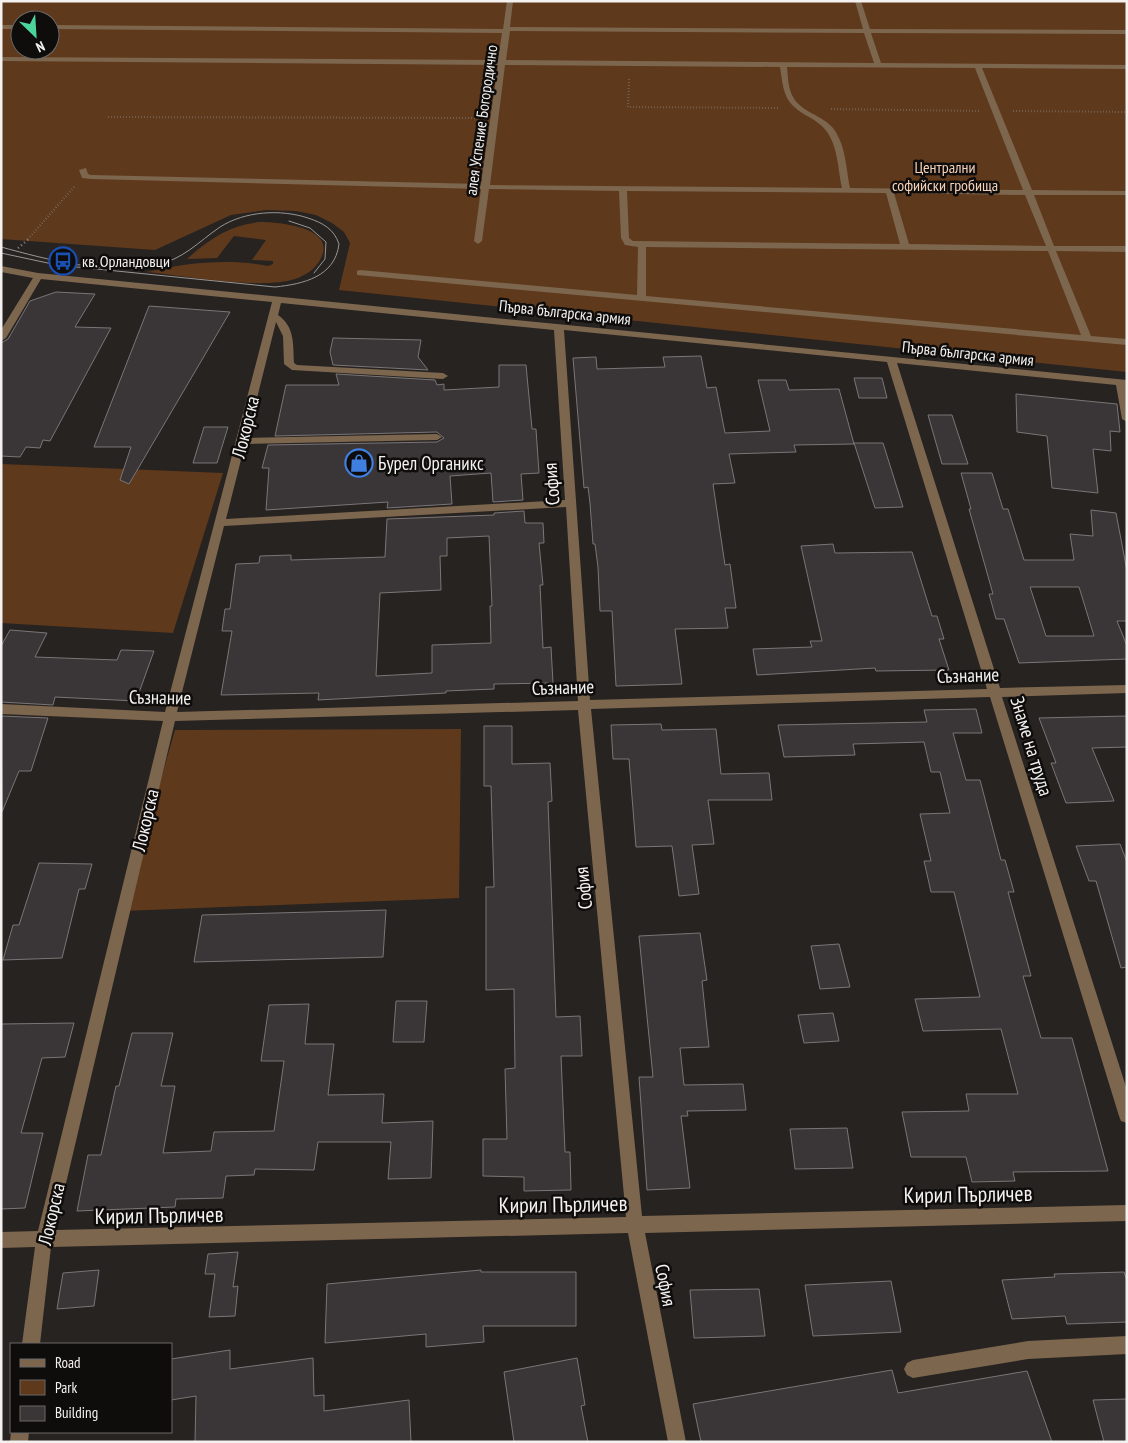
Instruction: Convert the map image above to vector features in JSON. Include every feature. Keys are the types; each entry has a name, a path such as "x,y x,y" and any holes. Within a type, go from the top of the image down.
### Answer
{"street":[{"name":"алея Успение Богородично","path":"478,241 487,187 510,1"},
{"path":"858,1 878,65"},
{"path":"60,27 1127,32"},
{"path":"1,59 1127,67"},
{"path":"783,64 789,97 802,109 826,124 832,132 837,142 846,190"},
{"path":"978,66 1087,338"},
{"path":"84,173 487,187 1127,192"},
{"path":"623,188 625,238 628,243 1127,249"},
{"path":"889,190 905,247"},
{"path":"641,298 642,244"},
{"name":"Първа българска армия","path":"1,269 38,276 1124,383"},
{"path":"360,273 1127,342"},
{"path":"1,338 38,276"},
{"name":"Локорска","path":"31,1343 44,1240 170,717 277,299"},
{"path":"273,316 283,322 287,330 289,364 295,368 443,376"},
{"name":"София","path":"559,327 584,705 635,1225 677,1442"},
{"name":"Знаме на труда","path":"892,360 1127,1116"},
{"path":"1124,383 1127,419"},
{"path":"241,441 437,437"},
{"path":"219,523 571,503"},
{"name":"Съзнание","path":"1,709 170,717 1127,689"},
{"name":"Кирил Пърличев","path":"1,1240 1127,1213"},
{"path":"913,1369 1028,1350 1127,1345"}],"path":[{"path":"629,63 628,107 1127,112"},
{"path":"108,117 496,118"},
{"path":"18,248 38,230 84,173"}],"green space":[{"name":"Централни софийски гробища","path":"1,1 1127,1 1127,372 339,290 350,243 344,232 332,223 316,215 296,211 266,210 231,215 155,250 1,239"},
{"path":"260,222 291,225 313,233 321,239 324,248 319,262 303,276 295,279 263,283 243,283 147,272 176,266 222,262 268,266 273,264 273,261 252,260 266,240 234,236 217,258 187,259 220,234 239,226"},
{"path":"1,464 223,473 173,633 1,623"},
{"path":"461,729 459,898 123,911 175,730"}],"building":[{"path":"56,292 95,294 75,327 111,328 50,441 43,440 40,448 26,447 20,457 1,456 1,343 8,339 30,301"},
{"path":"149,306 230,312 129,484 120,480 131,447 94,447"},
{"path":"333,338 421,340 418,357 428,370 333,365 330,352"},
{"path":"701,356 707,388 716,387 725,433 770,431 758,380 786,380 789,390 839,389 854,444 794,445 796,452 729,454 735,483 713,484 725,565 730,564 736,608 725,608 728,628 675,629 682,684 616,686 612,611 600,611 598,567 595,544 593,544 588,487 584,488 573,358 596,357 597,369 665,367 663,357"},
{"path":"499,365 526,365 532,429 536,429 539,473 521,474 523,500 493,502 491,473 450,476 452,504 387,508 388,502 266,510 269,468 262,468 268,445 437,442 444,438 437,432 275,436 286,385 339,385 336,374 435,380 437,385 444,384 444,390 499,387"},
{"path":"854,378 882,378 887,398 859,398"},
{"path":"1016,394 1117,404 1120,432 1110,431 1111,451 1093,449 1098,493 1052,488 1047,436 1017,432"},
{"path":"928,415 952,415 968,464 942,464"},
{"path":"204,427 228,427 217,463 193,463"},
{"path":"854,443 883,443 903,507 875,508"},
{"path":"961,473 992,473 1003,509 1008,509 1024,560 1074,560 1070,534 1093,536 1091,510 1116,513 1127,571 1127,621 1117,621 1127,646 1127,659 1019,663 1004,619 996,619 989,594 993,594 969,509 971,509","holes":["1030,587 1079,587 1094,636 1046,636"]},
{"path":"524,511 525,523 543,523 544,543 539,543 543,585 540,585 543,648 551,647 553,683 494,684 494,689 318,700 319,693 221,695 232,631 222,631 225,609 230,609 236,564 259,563 260,556 291,555 291,560 385,557 387,519 494,515 494,513","holes":["489,536 492,606 490,606 491,643 432,645 432,673 376,676 380,593 441,590 440,556 447,556 447,538"]},
{"path":"833,544 835,553 912,552 932,616 937,616 944,639 939,639 949,670 876,671 875,668 757,675 753,649 812,647 810,641 822,641 801,546"},
{"path":"10,630 47,633 35,657 117,660 121,650 154,651 136,701 55,697 53,705 1,702 1,646"},
{"path":"976,709 982,733 953,733 966,780 980,780 1001,860 1005,860 1014,892 1008,892 1031,976 1023,976 1041,1038 1072,1038 1108,1171 1013,1172 1015,1181 972,1182 966,1157 911,1157 902,1112 969,1111 966,1094 1018,1094 1001,1029 923,1031 915,999 980,997 954,892 931,892 924,861 931,861 920,814 950,813 940,772 931,772 924,742 853,744 855,755 784,757 778,725 927,722 924,710"},
{"path":"1,716 48,718 31,771 19,771 2,812"},
{"path":"1127,716 1127,747 1092,748 1114,801 1066,803 1051,763 1056,763 1039,718"},
{"path":"661,724 662,730 716,729 721,774 769,773 772,800 708,800 714,844 692,845 699,894 679,896 672,846 636,847 629,759 613,759 611,725"},
{"path":"484,726 512,726 512,764 550,763 552,801 548,802 556,1017 580,1016 582,1056 561,1056 565,1152 570,1152 571,1190 524,1191 524,1177 483,1176 483,1139 507,1139 505,1069 515,1068 514,989 486,990 486,887 494,887 491,786 484,786"},
{"path":"1120,844 1127,862 1127,967 1121,968 1096,881 1089,881 1076,846"},
{"path":"39,863 92,864 85,889 79,889 62,958 3,960 13,925 19,925"},
{"path":"386,910 383,957 194,962 202,915"},
{"path":"700,933 707,980 702,981 709,1047 680,1048 684,1085 743,1084 746,1110 687,1111 688,1116 681,1116 690,1188 647,1190 639,1077 653,1077 639,936"},
{"path":"839,944 850,987 820,989 811,946"},
{"path":"396,1001 427,1001 424,1042 393,1042"},
{"path":"309,1004 305,1044 334,1044 328,1095 384,1094 382,1123 433,1121 431,1178 388,1179 391,1142 318,1142 314,1170 255,1169 254,1175 226,1176 223,1198 176,1199 175,1207 77,1211 88,1155 101,1155 116,1086 119,1086 132,1033 173,1033 161,1086 175,1086 163,1153 211,1151 214,1132 274,1131 284,1061 261,1061 269,1005"},
{"path":"833,1013 839,1041 804,1043 798,1015"},
{"path":"74,1023 65,1057 42,1058 21,1133 43,1133 25,1208 1,1209 1,1024"},
{"path":"847,1128 853,1168 795,1169 790,1129"},
{"path":"238,1252 233,1287 238,1286 235,1316 209,1317 215,1274 205,1274 208,1254"},
{"path":"99,1270 94,1306 57,1309 63,1273"},
{"path":"481,1270 481,1272 576,1272 576,1326 483,1326 484,1342 426,1347 426,1334 325,1343 327,1284"},
{"path":"1124,1272 1127,1281 1127,1322 1067,1324 1065,1316 1012,1319 1002,1280 1055,1277 1054,1274"},
{"path":"891,1281 901,1332 813,1336 805,1285"},
{"path":"759,1289 765,1336 694,1338 690,1290"},
{"path":"230,1350 230,1369 313,1358 314,1396 324,1395 324,1411 409,1400 411,1442 195,1442 196,1396 172,1400 172,1359"},
{"path":"577,1358 585,1405 581,1406 588,1442 514,1442 504,1372"},
{"path":"892,1370 898,1393 1027,1371 1052,1442 701,1442 693,1404"},
{"path":"1127,1399 1127,1442 1104,1442 1093,1400"}],"tram line":[{"path":"1,247 77,265 136,268 165,263 190,250 220,227 240,218 263,213 286,213 318,222 331,230 339,244 331,264 316,277 296,284 275,287 57,265 1,253"},
{"path":"289,221 310,228 326,242 325,259 314,273"}],"place":[{"name":"кв. Орландовци","path":"63,261"},
{"name":"Бурел Органикс","path":"359,463"}]}
